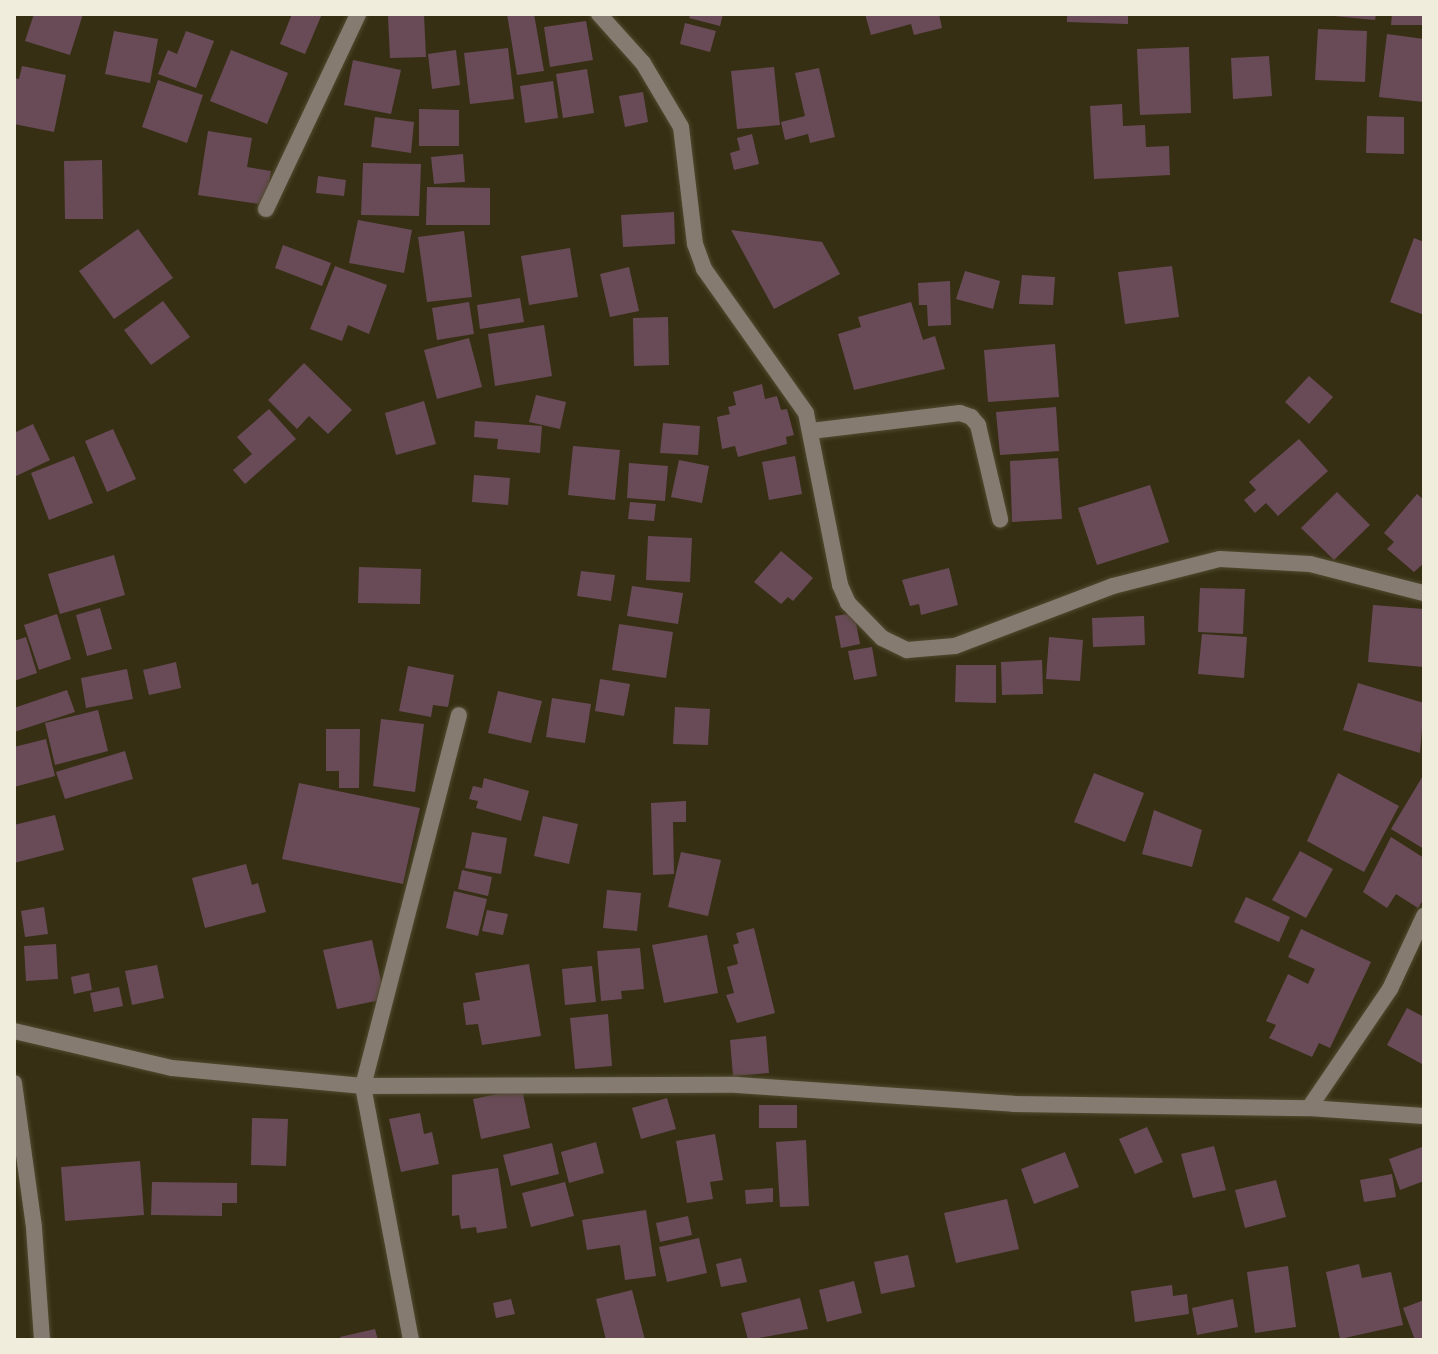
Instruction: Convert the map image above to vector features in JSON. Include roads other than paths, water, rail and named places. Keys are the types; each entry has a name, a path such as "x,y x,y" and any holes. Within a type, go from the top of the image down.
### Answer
{"street":[{"path":"266,209 358,14"},
{"path":"599,14 665,93 681,127 695,244 704,269 806,413 840,585 848,603 882,638 907,650 955,646 1113,586 1220,559 1310,564 1424,593"},
{"path":"811,431 960,413 971,417 978,425 1000,519"},
{"path":"411,1340 363,1086 459,715"},
{"path":"1309,1108 1390,989 1424,916"},
{"path":"14,1031 172,1068 363,1086 737,1085 1013,1104 1309,1108 1424,1116"},
{"path":"14,1083 42,1340"}]}
